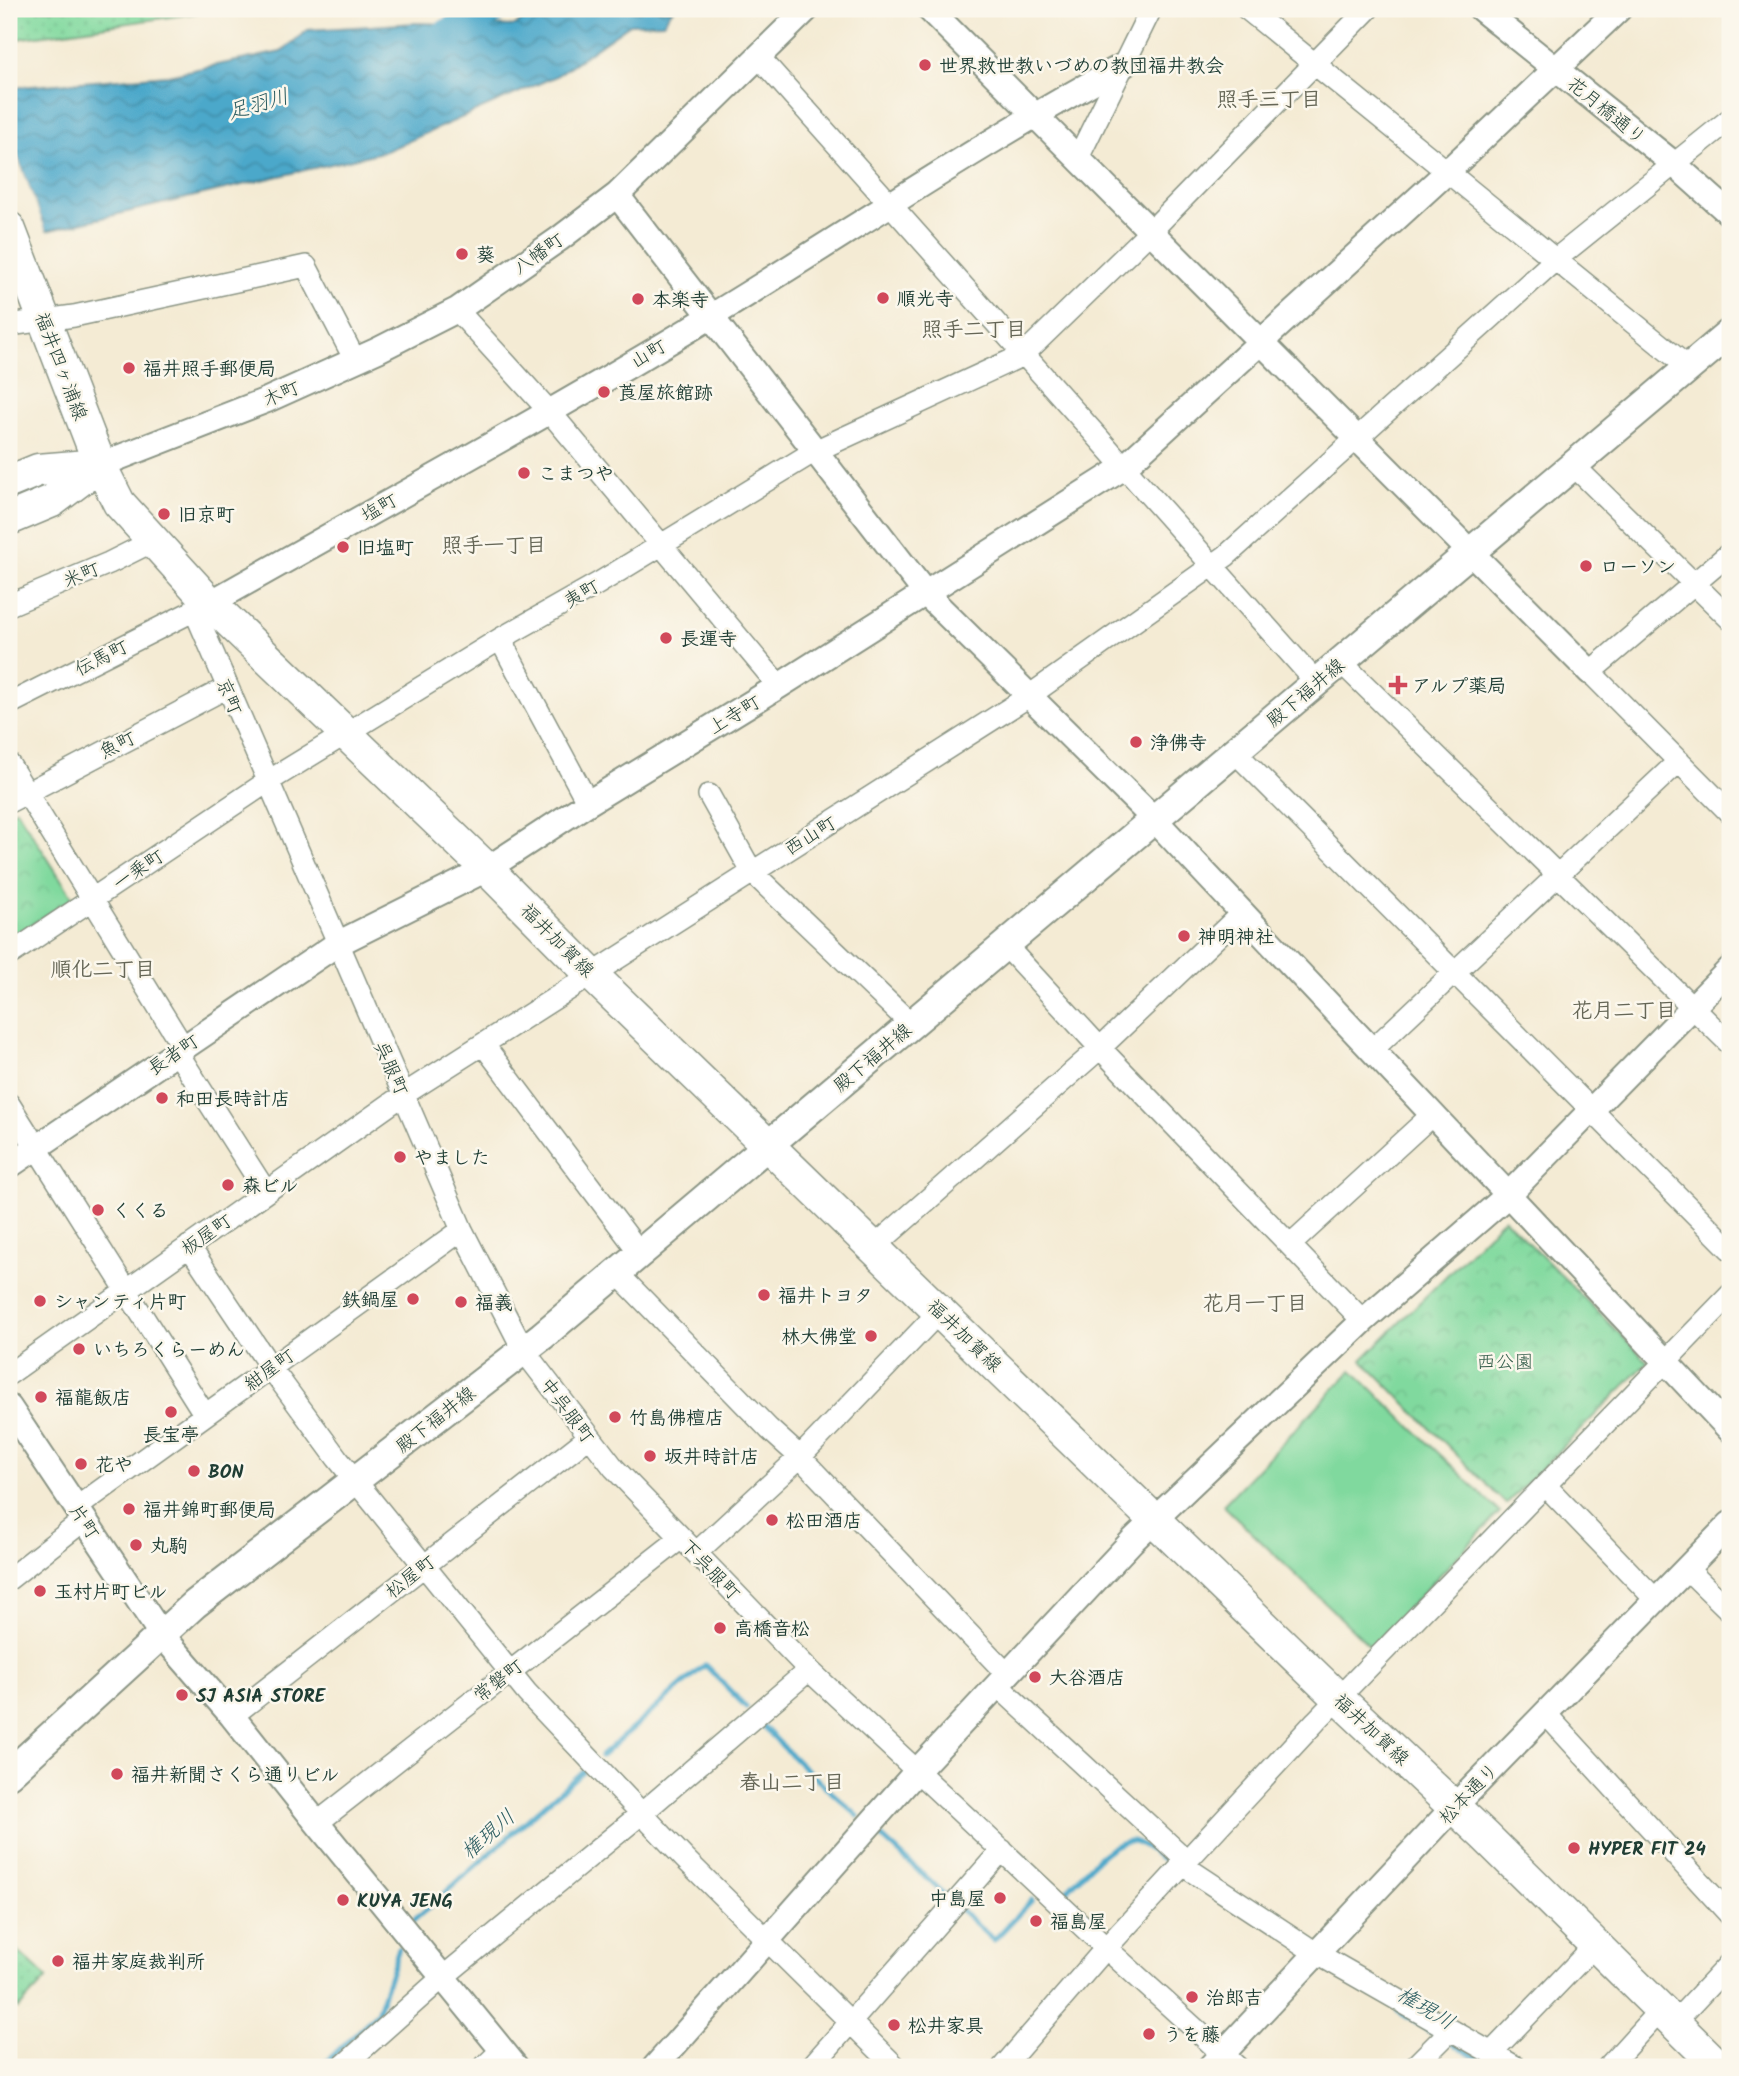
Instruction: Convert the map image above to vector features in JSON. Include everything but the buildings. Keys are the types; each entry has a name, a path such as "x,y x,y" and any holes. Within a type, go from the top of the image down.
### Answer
{"main road":[{"name":"福井四ヶ浦線","path":"9,228 100,465"},
{"name":"殿下福井線","path":"9,1774 195,1604 524,1351 1730,333"},
{"path":"9,482 38,470 100,465"},
{"path":"9,519 52,501 100,465"},
{"name":"京町","path":"100,465 119,503 153,541 202,606"},
{"name":"福井加賀線","path":"202,606 345,734 487,869 591,974 1338,1698 1454,1807 1719,2067"}],"street":[{"name":"八幡町","path":"457,310 617,195 807,9"},
{"path":"929,9 1730,813"},
{"path":"1078,158 1151,9"},
{"path":"1247,9 1689,368"},
{"name":"夷町","path":"345,734 815,451 1023,355 1151,231 1368,9"},
{"name":"花月橋通り","path":"1481,9 1674,164 1730,214"},
{"name":"上寺町","path":"337,944 487,869 1123,468 1447,172 1619,9"},
{"path":"758,57 1316,682"},
{"name":"山町","path":"550,412 711,316 1034,114 1124,65"},
{"name":"西山町","path":"403,1094 1029,696 1226,556 1556,259 1730,119"},
{"path":"617,195 926,594 1154,819 1730,1430"},
{"path":"9,325 42,315 306,266 355,360"},
{"path":"457,310 550,412 779,686"},
{"name":"木町","path":"100,465 267,400 457,310"},
{"name":"塩町","path":"202,606 550,412"},
{"path":"1573,465 1730,619"},
{"name":"米町","path":"9,605 109,563 153,541"},
{"path":"1590,672 1730,553"},
{"name":"京町","path":"202,606 226,688 267,782"},
{"name":"伝馬町","path":"9,704 202,606"},
{"path":"500,639 588,803"},
{"path":"1341,662 1730,1044"},
{"name":"魚町","path":"17,797 226,688"},
{"name":"一乗町","path":"9,955 267,782 345,734"},
{"path":"1234,751 1730,1249"},
{"path":"1372,1050 1679,761"},
{"path":"9,764 17,797 92,900 266,1192"},
{"name":"呉服町","path":"267,782 462,1230 524,1351"},
{"path":"709,796 752,872 911,1024"},
{"path":"874,1247 1100,1048 1242,913"},
{"name":"長者町","path":"9,1166 337,944"},
{"path":"1005,945 1100,1048 1363,1321"},
{"path":"655,2067 918,1771 1155,1519 1363,1321 1508,1195 1730,969"},
{"path":"483,1044 640,1253"},
{"name":"板屋町","path":"9,1374 403,1094"},
{"path":"9,1104 205,1415"},
{"path":"1290,1245 1433,1114"},
{"name":"紺屋町","path":"9,1579 80,1514 205,1415 462,1230"},
{"path":"189,1246 271,1368 355,1481 509,1672 641,1814 896,2067"},
{"path":"617,1273 769,1429 800,1457 1002,1679 1184,1862 1443,2037 1491,2053 1516,2067"},
{"path":"1003,2067 1105,1948 1338,1698 1730,1295"},
{"path":"696,1553 800,1457 940,1311"},
{"name":"中呉服町","path":"524,1351 614,1468"},
{"name":"片町","path":"9,1406 161,1634 232,1716 509,2059"},
{"name":"松屋町","path":"232,1716 589,1437"},
{"name":"下呉服町","path":"614,1468 809,1670 1105,1948 1222,2063"},
{"path":"1546,1486 1656,1600"},
{"name":"松本通り","path":"1222,2063 1316,1953 1730,1524"},
{"name":"常磐町","path":"317,1823 681,1538"},
{"path":"1687,1569 1730,1611"},
{"path":"342,2067 443,1977 641,1814 809,1670"},
{"path":"1545,1713 1730,1915"},
{"path":"811,2067 1002,1850"},
{"path":"1491,2053 1595,1945"},
{"path":"1608,2067 1730,1963"},
{"path":"1414,2067 1443,2037"},
{"path":"484,2067 509,2059"}],"green space":[{"path":"9,9 211,9 9,40"},
{"path":"16,809 73,898 9,939 9,814"},
{"name":"西公園","path":"1504,1218 1648,1362 1506,1504 1362,1360"},
{"path":"1352,1370 1500,1512 1371,1647 1223,1505"},
{"path":"9,1943 47,1978 18,2009 9,2000"}],"water":[{"path":"535,9 673,9 663,23 630,24 556,76 386,151 46,231 9,134 9,88 168,75 281,52 308,30 417,23 515,26"}],"pier":[{"path":"9,134 47,234 42,232 9,144"}],"waterway":[{"name":"足羽川","path":"429,46 492,9"},
{"name":"権現川","path":"601,1756 705,1665 746,1707"},
{"name":"権現川","path":"759,1722 798,1762 858,1816"},
{"name":"権現川","path":"412,1922 584,1770"},
{"name":"権現川","path":"877,1833 946,1896"},
{"name":"権現川","path":"1059,1890 1063,1895 1097,1859 1127,1841 1140,1844 1164,1860"},
{"name":"権現川","path":"961,1910 994,1940 1032,1900"},
{"name":"権現川","path":"321,2067 377,2013 399,1948"},
{"name":"権現川","path":"1398,2011 1437,2036"},
{"name":"権現川","path":"1446,2040 1495,2067"}],"place":[{"name":"世界救世教いづめの教団福井教会","path":"925,65"},
{"name":"葵","path":"462,254"},
{"name":"順光寺","path":"883,298"},
{"name":"本楽寺","path":"638,299"},
{"name":"福井照手郵便局","path":"129,368"},
{"name":"莨屋旅館跡","path":"604,392"},
{"name":"こまつや","path":"524,473"},
{"name":"旧京町","path":"164,514"},
{"name":"旧塩町","path":"343,547"},
{"name":"ローソン","path":"1586,566"},
{"name":"長運寺","path":"666,638"},
{"name":"アルプ薬局","path":"1398,685"},
{"name":"浄佛寺","path":"1136,742"},
{"name":"神明神社","path":"1184,936"},
{"name":"和田長時計店","path":"162,1098"},
{"name":"やました","path":"400,1157"},
{"name":"森ビル","path":"228,1185"},
{"name":"くくる","path":"98,1210"},
{"name":"福井トヨタ","path":"764,1295"},
{"name":"鉄鍋屋","path":"413,1299"},
{"name":"シャンティ片町","path":"40,1301"},
{"name":"福義","path":"461,1302"},
{"name":"林大佛堂","path":"871,1336"},
{"name":"いちろくらーめん","path":"79,1349"},
{"name":"福龍飯店","path":"41,1397"},
{"name":"長宝亭","path":"171,1412"},
{"name":"竹島佛檀店","path":"615,1417"},
{"name":"坂井時計店","path":"650,1456"},
{"name":"花や","path":"81,1464"},
{"name":"BON","path":"194,1471"},
{"name":"福井錦町郵便局","path":"129,1509"},
{"name":"松田酒店","path":"772,1520"},
{"name":"丸駒","path":"136,1545"},
{"name":"玉村片町ビル","path":"40,1591"},
{"name":"高橋音松","path":"720,1628"},
{"name":"大谷酒店","path":"1035,1677"},
{"name":"SJ ASIA STORE","path":"182,1695"},
{"name":"福井新聞さくら通りビル","path":"117,1774"},
{"name":"HYPER FIT 24","path":"1574,1848"},
{"name":"中島屋","path":"1000,1898"},
{"name":"KUYA JENG","path":"343,1900"},
{"name":"福島屋","path":"1036,1921"},
{"name":"福井家庭裁判所","path":"58,1961"},
{"name":"治郎吉","path":"1192,1997"},
{"name":"松井家具","path":"894,2025"},
{"name":"うを藤","path":"1149,2034"}],"district":[{"name":"照手三丁目","path":"1269,99"},
{"name":"照手二丁目","path":"974,329"},
{"name":"照手一丁目","path":"494,545"},
{"name":"順化二丁目","path":"103,969"},
{"name":"花月二丁目","path":"1624,1010"},
{"name":"花月一丁目","path":"1255,1303"},
{"name":"春山二丁目","path":"792,1782"}]}
